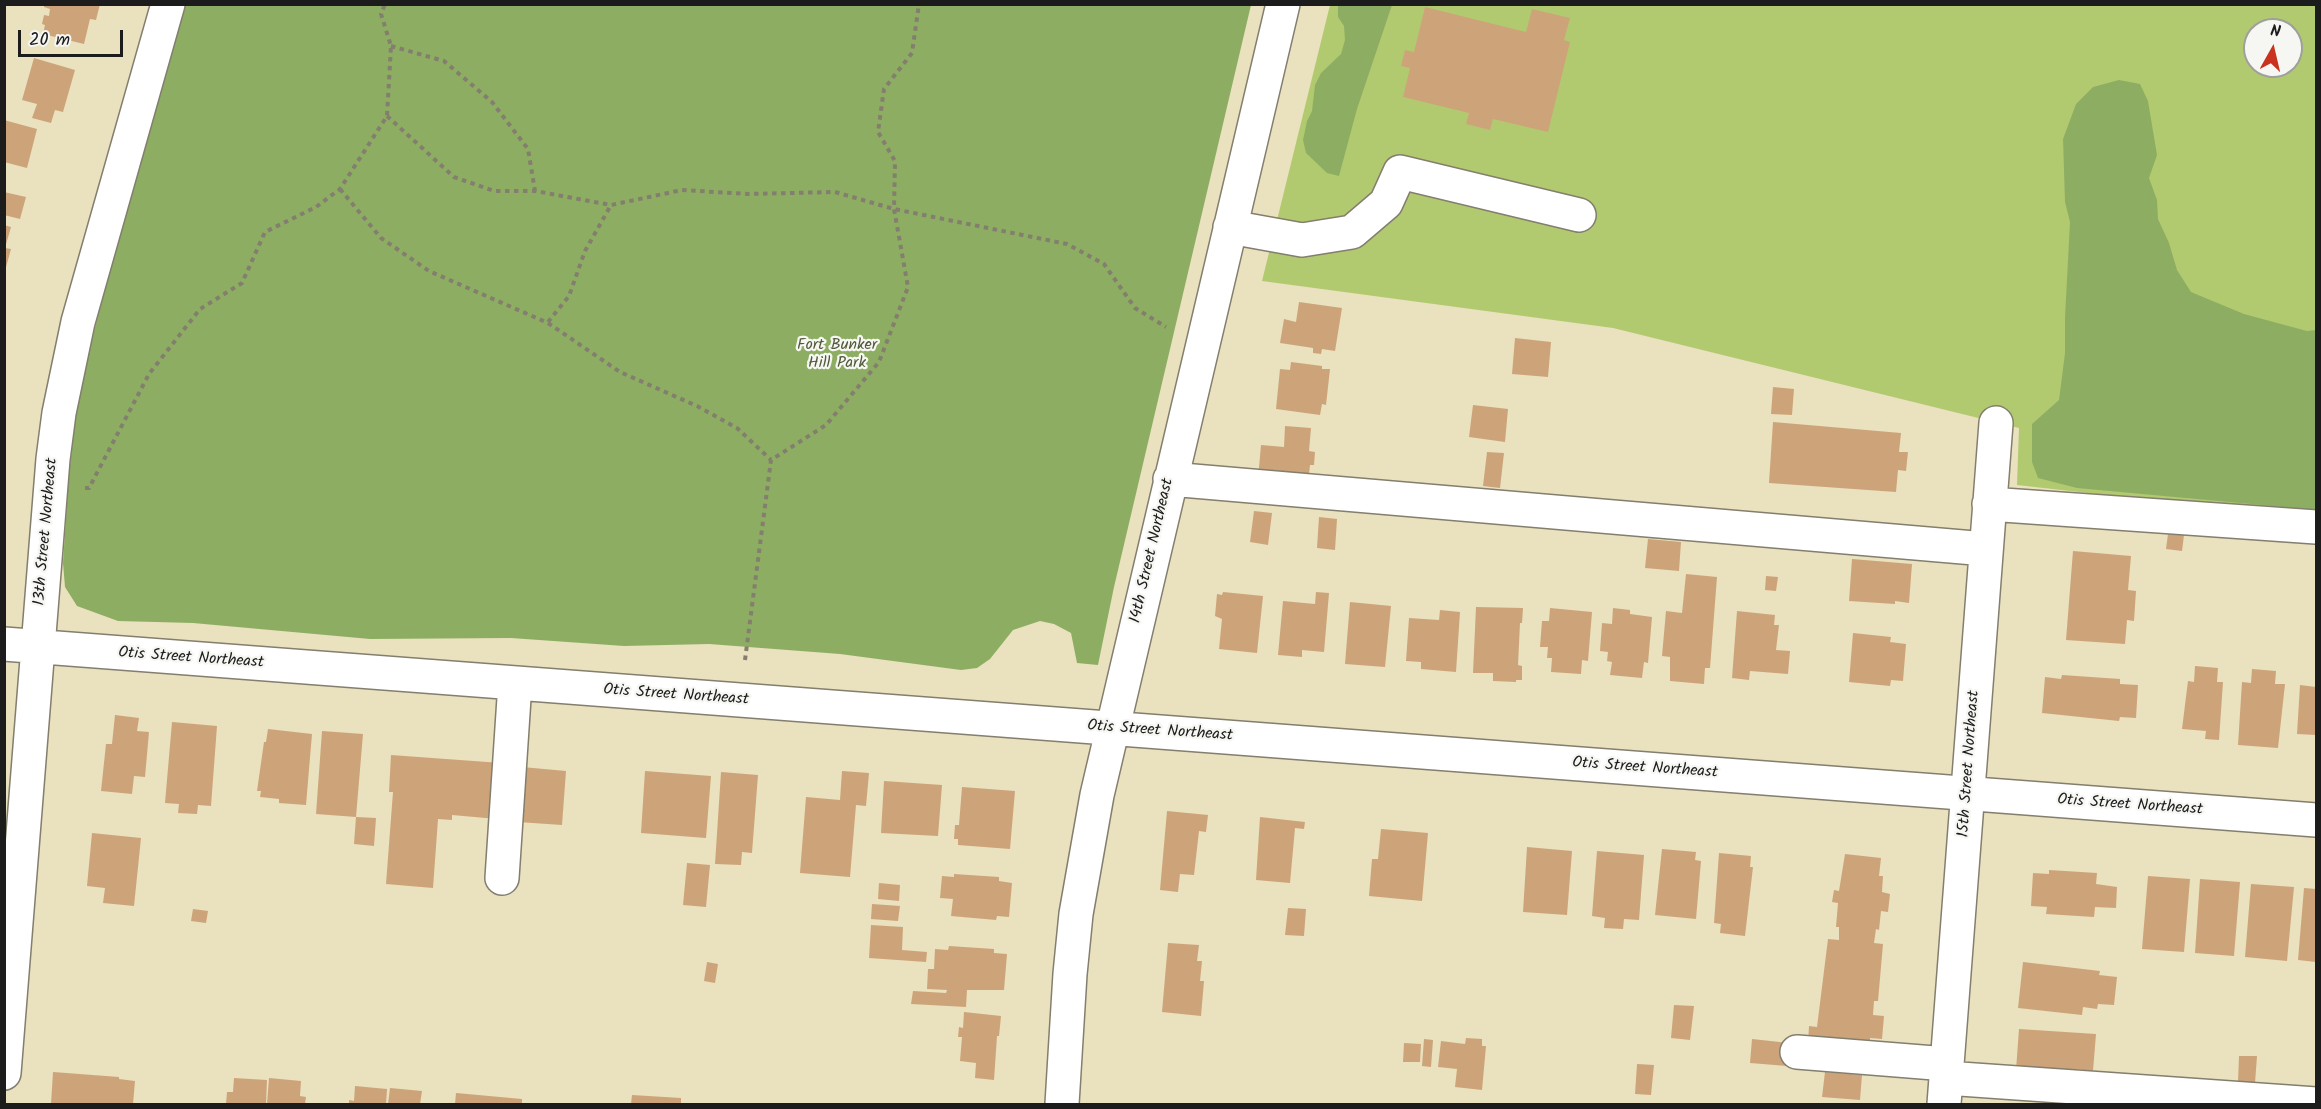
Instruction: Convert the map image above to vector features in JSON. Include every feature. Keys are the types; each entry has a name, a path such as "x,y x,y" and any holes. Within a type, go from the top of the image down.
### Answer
{"street":[{"name":"13th Street Northeast","path":"4,1073 50,489 59,413 78,322 168,4"},
{"name":"14th Street Northeast","path":"1062,1104 1070,974 1085,855 1111,728 1284,4"},
{"path":"1230,227 1302,240 1352,232 1386,203 1400,172 1579,215"},
{"name":"15th Street Northeast","path":"1945,1082 1996,423"},
{"path":"1170,479 1986,549"},
{"path":"1989,504 2316,527"},
{"name":"Otis Street Northeast","path":"4,644 2316,820"},
{"path":"502,878 514,683"},
{"path":"1797,1052 1945,1082 2316,1104"}],"path":[{"path":"50,489 89,488 149,374 200,309 242,283 265,232 316,207 340,189 387,116 391,46 381,14 385,4"},
{"path":"771,460 826,425 879,362 908,286 894,209 895,161 878,132 884,89 912,53 919,4"},
{"path":"391,46 444,61 492,102 528,149 535,191"},
{"path":"387,116 454,177 494,191 535,191 611,205 682,190 748,194 835,192 894,209 1067,244 1104,264 1134,308 1166,327"},
{"path":"340,189 381,238 429,271 548,322 620,372 697,406 737,428 771,460"},
{"path":"548,322 569,296 585,251 611,205"},
{"path":"745,660 771,460"}],"green space":[{"name":"Fort Bunker Hill Park","path":"182,5 1251,5 1114,587 1098,665 1077,663 1071,633 1054,624 1040,621 1013,630 990,659 977,668 961,670 840,654 709,644 624,646 511,638 370,639 193,623 118,621 77,606 65,587 63,563 75,421 85,368 108,275"},
{"path":"1330,5 2316,5 2316,515 2221,508 2017,485 2019,428 1613,328 1262,281"},
{"path":"1338,5 1392,5 1357,109 1339,176 1327,173 1306,153 1303,140 1307,121 1312,111 1315,85 1321,73 1341,54 1345,40 1344,26 1338,17"},
{"path":"2119,80 2140,84 2148,101 2157,155 2149,178 2157,200 2158,219 2169,243 2177,270 2191,292 2244,314 2307,331 2316,330 2316,510 2077,488 2038,478 2032,462 2032,424 2059,400 2065,353 2070,222 2065,202 2063,139 2076,104 2093,87"}],"building":[{"path":"44,4 100,4 96,20 90,19 84,44 43,34 44,15 49,16 50,9 44,7"},
{"path":"1425,7 1526,32 1532,9 1570,18 1564,40 1570,42 1548,132 1493,119 1490,130 1466,124 1469,113 1403,97 1410,68 1401,66 1405,50 1414,52"},
{"path":"34,58 75,70 63,112 55,110 51,123 32,118 37,104 22,100"},
{"path":"4,120 37,129 27,168 4,162"},
{"path":"4,192 26,197 20,219 4,215"},
{"path":"4,225 11,227 5,248 11,249 5,271"},
{"path":"1299,302 1342,308 1335,351 1322,349 1321,354 1313,353 1313,348 1280,343 1284,319 1296,322"},
{"path":"1515,338 1551,342 1548,377 1512,374"},
{"path":"1291,362 1330,369 1326,405 1322,404 1320,415 1276,409 1280,369 1290,370"},
{"path":"1773,387 1794,389 1792,415 1771,414"},
{"path":"1473,405 1508,409 1505,442 1469,437"},
{"path":"1773,422 1901,433 1899,452 1908,452 1906,471 1898,470 1896,492 1769,483"},
{"path":"1285,426 1311,428 1309,451 1315,452 1314,465 1310,465 1308,483 1258,479 1261,445 1284,447"},
{"path":"1487,452 1504,453 1500,488 1483,486"},
{"path":"1254,511 1272,513 1268,545 1250,542"},
{"path":"1319,517 1337,519 1335,550 1317,548"},
{"path":"2168,534 2184,535 2182,551 2166,549"},
{"path":"1648,539 1681,542 1679,571 1645,568"},
{"path":"2073,551 2131,556 2128,590 2136,591 2134,621 2127,620 2125,644 2066,640"},
{"path":"1852,559 1912,564 1909,603 1849,601"},
{"path":"1686,574 1717,577 1710,668 1705,668 1704,684 1670,681 1670,657 1662,656 1666,611 1682,613"},
{"path":"1766,576 1778,577 1776,591 1765,590"},
{"path":"1223,592 1263,596 1257,653 1219,649 1222,619 1215,616 1217,594 1222,595"},
{"path":"1316,592 1329,593 1324,652 1302,650 1302,657 1278,655 1283,601 1315,604"},
{"path":"1350,602 1391,606 1385,667 1345,664"},
{"path":"1476,607 1523,608 1518,665 1522,666 1522,680 1493,681 1493,673 1473,673"},
{"path":"1550,608 1592,612 1588,661 1582,660 1581,674 1551,672 1552,658 1547,658 1548,647 1540,647 1542,621 1549,621"},
{"path":"1613,608 1630,610 1630,614 1652,617 1648,663 1644,662 1642,678 1610,675 1612,662 1607,661 1608,652 1600,651 1602,623 1612,624"},
{"path":"1440,610 1460,612 1456,672 1421,669 1421,662 1406,661 1409,618 1439,620"},
{"path":"1737,611 1775,615 1774,625 1779,625 1776,650 1790,651 1788,674 1750,671 1749,680 1732,678"},
{"path":"1853,633 1891,637 1890,642 1906,644 1903,681 1891,680 1890,686 1849,682"},
{"path":"2195,666 2218,668 2217,682 2223,682 2219,740 2205,739 2206,731 2182,729 2188,681 2194,682"},
{"path":"2252,669 2276,671 2275,684 2285,684 2278,748 2238,745 2242,682 2251,683"},
{"path":"2062,675 2120,679 2120,684 2138,685 2136,718 2120,717 2119,721 2042,713 2045,677 2061,679"},
{"path":"2300,685 2316,687 2316,735 2297,734"},
{"path":"115,715 139,718 137,731 149,732 145,777 134,776 132,794 101,791 106,744 112,744"},
{"path":"172,722 217,726 211,806 198,805 197,814 178,813 179,804 165,803"},
{"path":"268,729 312,734 306,805 279,803 279,799 260,797 261,791 257,791"},
{"path":"322,731 363,734 356,817 316,814"},
{"path":"391,755 501,763 497,819 452,815 452,820 438,819 433,888 386,884 393,792 389,792"},
{"path":"522,767 566,771 562,825 518,822"},
{"path":"645,771 711,776 706,838 641,833"},
{"path":"842,771 869,773 866,806 856,805 850,877 800,873 806,797 840,800"},
{"path":"721,772 758,775 752,853 742,852 741,865 715,864"},
{"path":"884,781 942,785 938,836 881,833"},
{"path":"962,787 1015,791 1010,849 958,845 958,839 954,839 955,825 959,825"},
{"path":"1167,811 1208,815 1206,832 1199,831 1194,875 1180,874 1178,892 1160,890"},
{"path":"356,817 376,818 374,846 354,844"},
{"path":"1260,817 1305,822 1304,829 1295,828 1290,883 1256,880"},
{"path":"1381,829 1428,833 1422,901 1369,896 1372,859 1378,859"},
{"path":"92,833 141,838 134,906 103,903 105,888 87,886"},
{"path":"1527,847 1572,851 1567,915 1523,912"},
{"path":"1662,849 1696,852 1695,860 1701,861 1696,919 1655,915"},
{"path":"1597,851 1644,855 1639,920 1624,919 1623,929 1604,928 1605,918 1592,916"},
{"path":"1719,853 1751,856 1750,867 1753,867 1745,936 1720,933 1721,924 1714,923"},
{"path":"1845,854 1881,858 1879,876 1883,876 1882,892 1890,894 1888,912 1881,911 1879,930 1876,929 1874,943 1883,944 1878,1001 1874,1001 1873,1015 1884,1016 1882,1039 1870,1038 1870,1051 1808,1043 1809,1026 1817,1027 1828,939 1839,940 1839,927 1836,927 1838,903 1832,902 1834,890 1839,891"},
{"path":"687,863 710,865 706,907 683,905"},
{"path":"2049,870 2097,873 2096,884 2117,887 2116,908 2095,907 2094,917 2046,914 2047,907 2031,906 2033,873 2049,874"},
{"path":"954,874 999,877 999,881 1012,883 1009,917 997,916 996,920 951,916 953,899 940,898 942,876 954,877"},
{"path":"2148,876 2190,879 2184,952 2142,949"},
{"path":"2200,879 2240,882 2234,956 2195,953"},
{"path":"879,883 900,885 899,901 878,899"},
{"path":"2251,884 2294,887 2287,961 2245,957"},
{"path":"2304,888 2316,889 2316,962 2298,960"},
{"path":"872,904 900,906 898,921 871,919"},
{"path":"1288,908 1306,909 1304,936 1285,935"},
{"path":"193,909 208,911 206,923 191,921"},
{"path":"871,925 903,927 902,950 927,952 926,962 869,958"},
{"path":"1168,943 1199,945 1197,961 1202,961 1200,981 1204,981 1201,1016 1162,1012"},
{"path":"949,946 994,949 994,953 1007,954 1004,990 967,990 966,1007 911,1004 913,991 946,993 947,990 927,989 928,969 934,969 935,949 948,950"},
{"path":"707,962 718,964 715,983 704,981"},
{"path":"2023,962 2100,971 2099,975 2117,977 2114,1005 2098,1004 2097,1009 2083,1007 2082,1015 2018,1008"},
{"path":"1674,1005 1694,1006 1690,1040 1671,1038"},
{"path":"964,1012 1001,1016 999,1036 997,1036 994,1080 975,1078 976,1063 960,1061 962,1037 958,1037 959,1027 963,1028"},
{"path":"2019,1029 2096,1034 2093,1071 2076,1069 2076,1075 2016,1070"},
{"path":"1466,1038 1482,1039 1482,1046 1486,1046 1482,1090 1455,1087 1457,1069 1438,1067 1441,1041 1465,1044"},
{"path":"1424,1039 1433,1040 1431,1067 1422,1066"},
{"path":"1752,1039 1789,1043 1787,1066 1750,1063"},
{"path":"1404,1043 1421,1044 1420,1062 1403,1062"},
{"path":"2239,1056 2257,1056 2255,1083 2238,1082"},
{"path":"1637,1064 1654,1065 1651,1095 1635,1094"},
{"path":"53,1072 119,1077 119,1079 135,1081 133,1104 51,1104"},
{"path":"1825,1072 1862,1075 1860,1100 1822,1097"},
{"path":"234,1078 267,1080 266,1104 226,1104 227,1092 233,1092"},
{"path":"269,1078 301,1081 300,1096 306,1097 305,1104 267,1104"},
{"path":"355,1086 387,1089 386,1104 349,1104 349,1100 354,1101"},
{"path":"390,1088 422,1091 420,1104 388,1104"},
{"path":"456,1093 522,1099 522,1104 455,1104"},
{"path":"632,1095 681,1098 681,1104 631,1104"}]}
